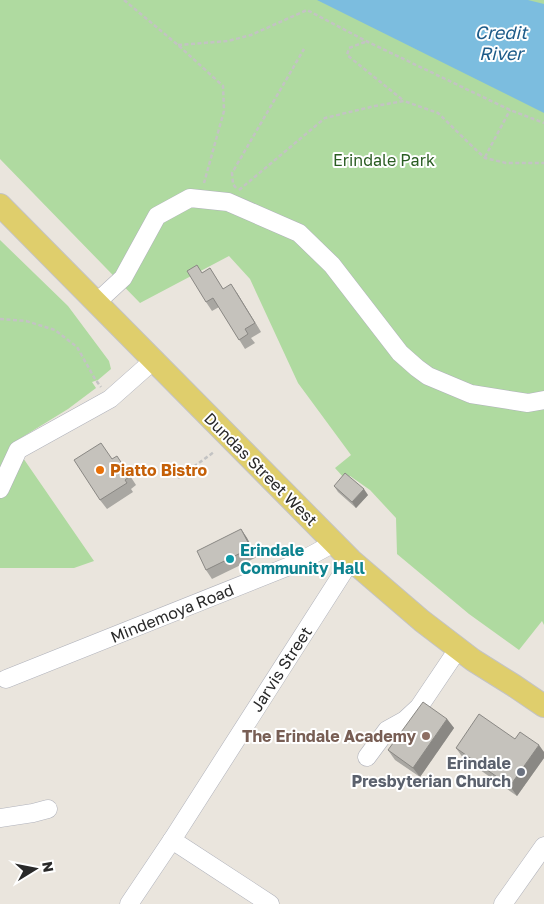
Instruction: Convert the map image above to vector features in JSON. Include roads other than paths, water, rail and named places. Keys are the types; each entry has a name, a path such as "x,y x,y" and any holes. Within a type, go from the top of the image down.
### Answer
{"main road":[{"name":"Dundas Street West","path":"0,205 351,560 422,621 473,660 544,706"}],"street":[{"path":"96,302 122,278 157,216 190,198 228,202 299,233 332,265 400,353 428,376 471,394 528,403 544,400"},
{"path":"0,489 18,450 110,399 154,360"},
{"name":"Mindemoya Road","path":"6,679 297,563 334,542"},
{"name":"Jarvis Street","path":"130,904 351,560"},
{"path":"367,758 387,730 405,720 419,707 458,648"},
{"path":"0,818 48,809"},
{"path":"172,840 270,904"},
{"path":"503,904 544,846"}],"water":[{"name":"Credit River","path":"317,0 528,0 544,4 544,113"}],"place":[{"name":"Piatto Bistro","path":"100,470"},
{"name":"Erindale Community Hall","path":"230,559"},
{"name":"The Erindale Academy","path":"426,736"},
{"name":"Erindale Presbyterian Church","path":"521,772"}],"park label":[{"name":"Erindale Park","path":"384,160"}]}
